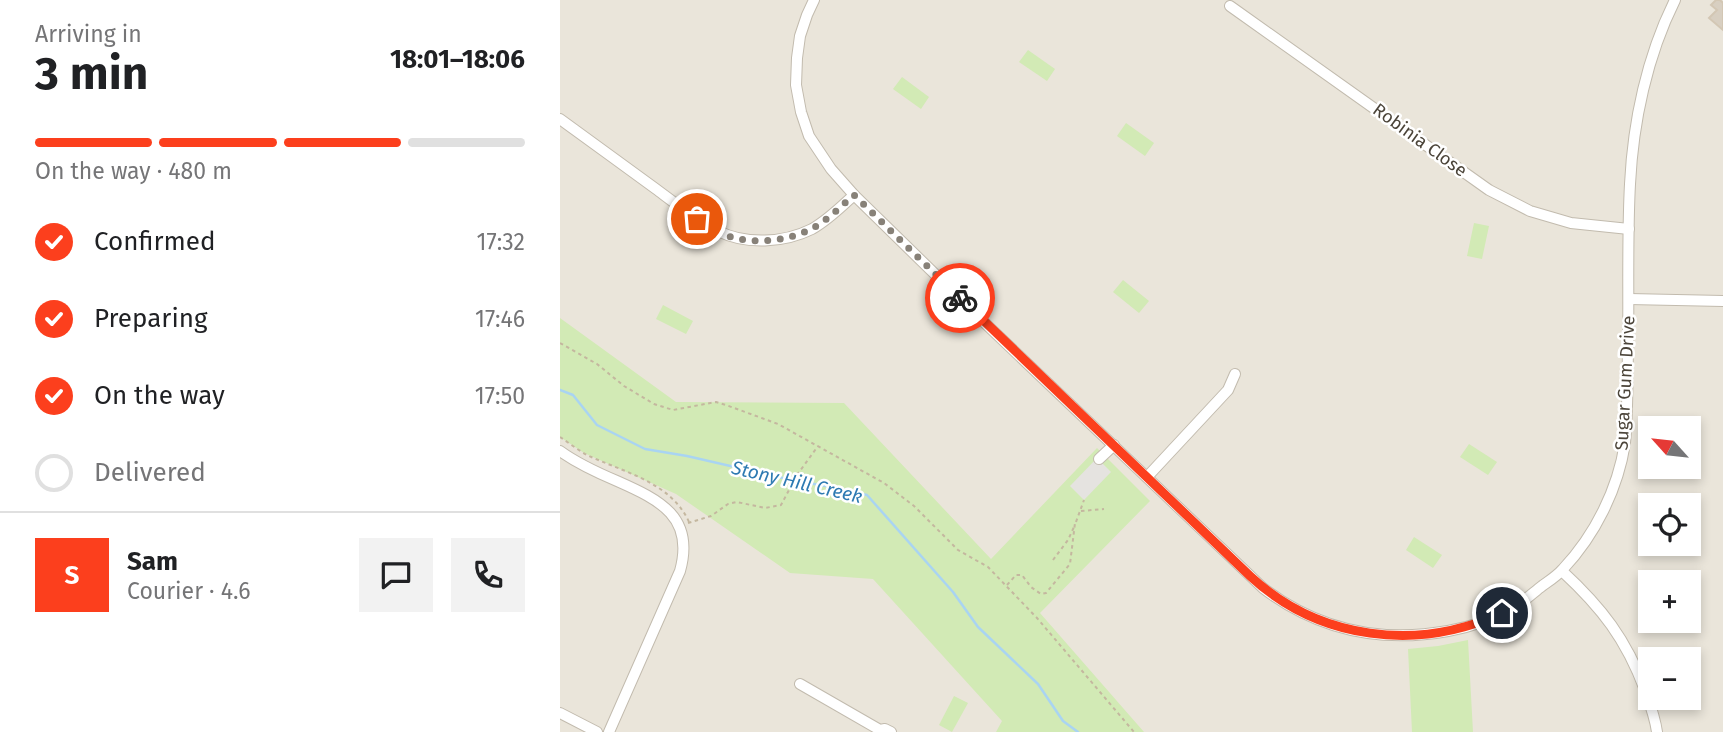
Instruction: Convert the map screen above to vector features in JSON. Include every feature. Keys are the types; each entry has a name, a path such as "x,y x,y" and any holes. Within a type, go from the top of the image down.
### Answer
{"street":[{"name":"Sugar Gum Drive","path":"814,0 798,48 798,97 804,124 815,147 854,195 1257,582 1278,599 1312,617 1364,633 1388,635 1425,635 1455,629 1487,620 1516,606 1562,571 1587,540 1604,509 1617,476 1625,443 1630,182 1637,117 1659,36 1675,0"},
{"name":"Robinia Close","path":"1230,6 1489,190 1530,211 1571,223 1629,229"},
{"path":"560,119 697,219 730,236 755,240 797,235 825,221 854,195"},
{"path":"1629,299 1723,301"},
{"path":"1147,477 1228,390 1235,374"},
{"path":"1099,460 1114,445"},
{"path":"560,452 659,502 674,518 683,543 680,571 609,732"},
{"path":"1562,571 1585,592 1614,626 1635,663 1656,719 1657,732"},
{"path":"800,684 880,731 885,729 891,732"},
{"path":"560,713 597,732"}],"path":[{"path":"560,343 591,360 624,386 654,404 673,410 716,402 778,424 884,483 914,506 958,550 988,566 1037,618 1134,732"},
{"path":"684,525 737,502 765,508 782,505 797,475 819,446"},
{"path":"1053,559 1068,540 1084,500"},
{"path":"1080,511 1104,509"},
{"path":"1006,586 1016,575 1022,575 1031,587 1041,594 1046,593 1070,564 1075,523"}],"shaded area":[{"path":"560,0 1723,0 1723,732 560,732"},
{"path":"1097,458 1111,472 1084,500 1070,486"}],"green space":[{"path":"1028,50 1055,69 1047,81 1019,62"},
{"path":"902,77 929,97 921,109 893,89"},
{"path":"1126,123 1154,143 1145,156 1117,136"},
{"path":"1474,223 1489,226 1482,259 1467,256"},
{"path":"1123,280 1149,301 1139,313 1113,292"},
{"path":"663,305 693,321 686,334 656,319"},
{"path":"560,318 676,402 844,403 991,559 1097,448 1150,501 1040,613 1144,732 996,732 1002,721 873,579 790,573 676,494 584,453 560,437"},
{"path":"1469,444 1497,462 1488,475 1460,457"},
{"path":"1414,537 1442,555 1433,568 1406,550"},
{"path":"1468,640 1473,732 1412,732 1408,649"},
{"path":"954,696 968,703 952,732 939,725"}],"building":[{"path":"1716,0 1723,3 1723,30 1709,18 1717,10 1711,5"}],"waterway":[{"name":"Stony Hill Creek","path":"560,390 573,395 597,425 645,449 867,495 953,592 978,627 1038,684 1063,721 1078,732"}],"way so far":[{"path":"697,219 730,236 743,239 782,238 810,230 825,221 854,195 960,298"}],"route":[{"path":"960,298 1250,576 1278,599 1312,617 1339,627 1388,635 1425,635 1487,620 1502,613"}]}
